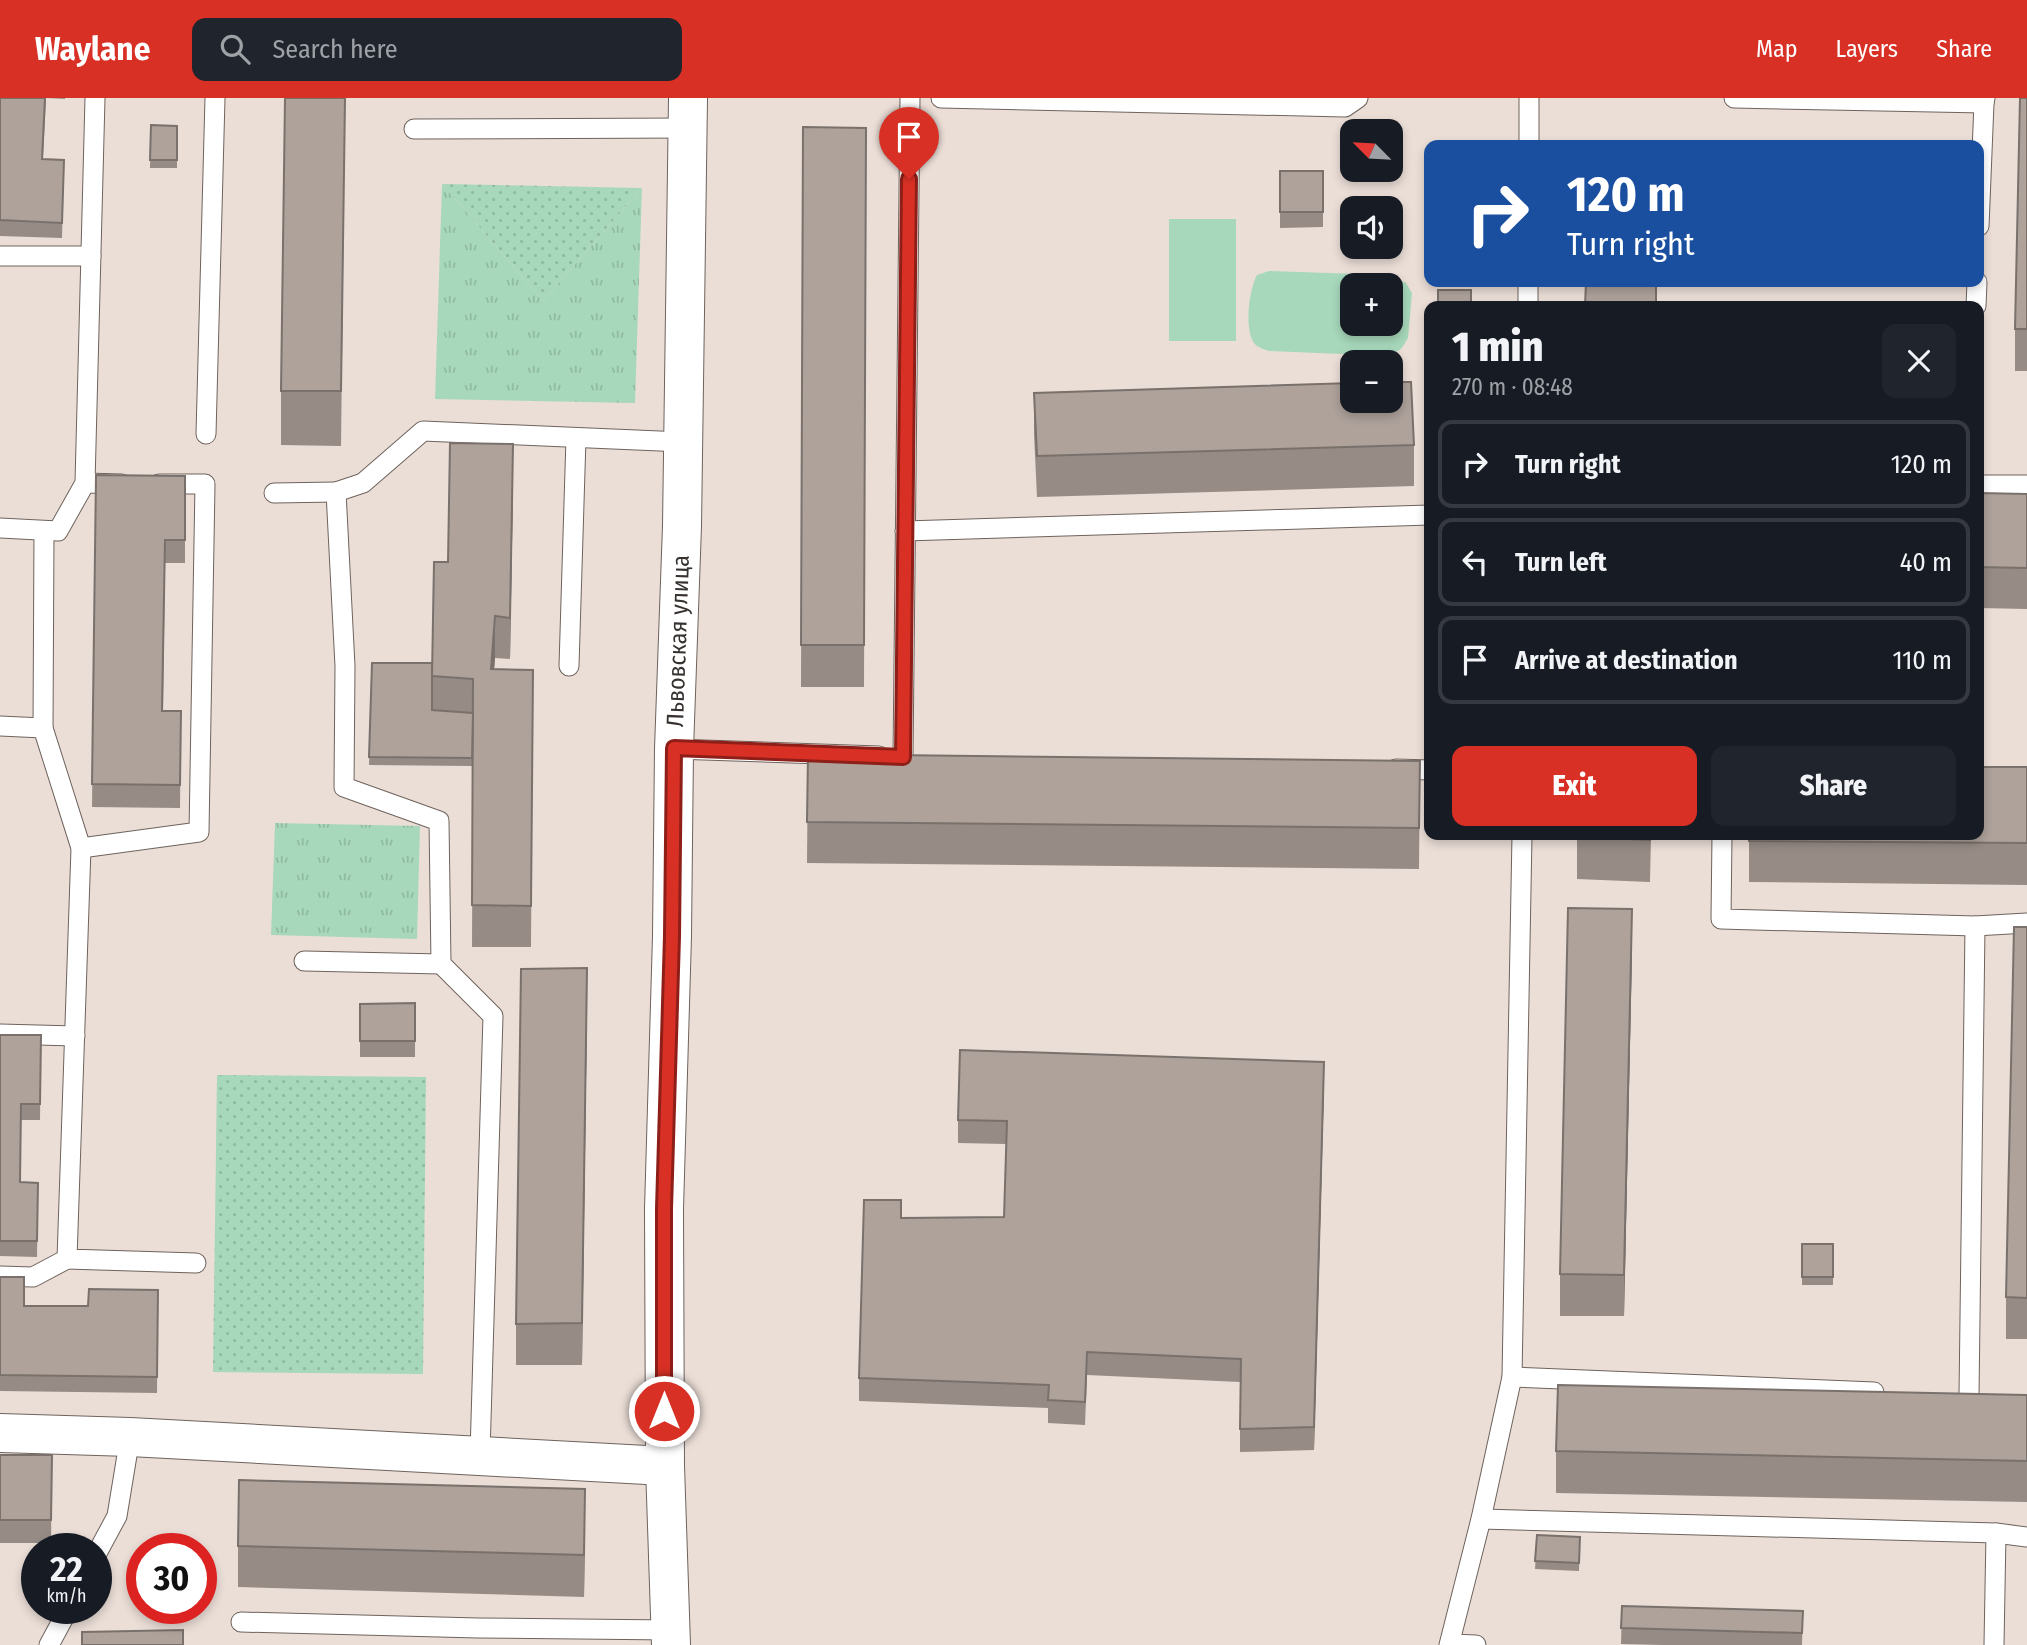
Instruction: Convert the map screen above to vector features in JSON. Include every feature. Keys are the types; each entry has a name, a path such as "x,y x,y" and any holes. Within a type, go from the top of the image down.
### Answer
{"street":[{"name":"Львовская улица","path":"671,1637 665,1466 664,1209 674,748 682,526 688,113"},
{"path":"0,1433 480,1454 665,1466"}],"lane":[{"path":"0,528 58,531 85,483 95,98"},
{"path":"206,434 215,98"},
{"path":"674,748 910,757 905,531 911,98"},
{"path":"941,98 1345,107 1358,98"},
{"path":"1528,98 1528,140"},
{"path":"1734,98 1984,100 1982,140"},
{"path":"414,129 688,113"},
{"path":"0,256 91,256"},
{"path":"274,493 336,492 363,483 423,431 683,442"},
{"path":"569,666 576,438"},
{"path":"81,848 199,832 205,484 85,483"},
{"path":"1984,485 2027,485"},
{"path":"336,492 345,666 344,787 439,821 441,964"},
{"path":"905,531 1424,514"},
{"path":"44,531 43,728 81,848 67,1259"},
{"path":"0,726 43,728"},
{"path":"1374,768 1424,770"},
{"path":"1476,1645 1449,1644 1481,1519 1512,1377 1522,840"},
{"path":"1722,840 1721,919 1975,926 2027,923"},
{"path":"1975,926 1962,1396 1992,1398"},
{"path":"304,961 441,964 493,1016 480,1454"},
{"path":"0,1034 75,1036"},
{"path":"0,1276 33,1277 67,1259 196,1263"},
{"path":"1512,1377 1899,1393"},
{"path":"108,1533 117,1516 130,1437"},
{"path":"1481,1519 1996,1533 2027,1537"},
{"path":"1994,1645 1996,1533"},
{"path":"241,1622 478,1637 671,1637"},
{"path":"50,1645 61,1624"}],"green space":[{"path":"442,184 642,188 543,301"},
{"path":"442,184 543,301 642,188 635,403 435,399"},
{"path":"1169,219 1236,219 1236,341 1169,341"},
{"path":"1269,271 1340,273 1340,336 1403,336 1403,282 1412,293 1408,338 1399,350 1340,350 1340,354 1262,349 1254,343 1249,328 1250,299 1257,275"},
{"path":"275,823 420,826 417,939 271,935"},
{"path":"217,1075 426,1077 423,1374 213,1372"}],"building":[{"path":"0,98 45,98 42,159 64,160 62,223 0,220"},
{"path":"285,98 345,98 341,391 281,391"},
{"path":"2020,98 2027,98 2027,329 2015,329"},
{"path":"151,125 177,126 177,160 150,160"},
{"path":"803,127 866,128 864,645 801,645"},
{"path":"1280,171 1323,171 1323,212 1280,212"},
{"path":"1586,287 1656,287 1656,301 1585,301"},
{"path":"1438,290 1471,290 1471,301 1438,301"},
{"path":"1403,382 1411,382 1414,445 1037,456 1034,393 1340,383 1340,413 1403,413"},
{"path":"450,443 513,444 510,618 495,616 491,669 533,670 531,906 472,905 473,679 432,676 434,562 448,562"},
{"path":"96,475 185,476 185,540 165,540 162,711 181,711 180,785 92,784"},
{"path":"1984,493 2027,494 2027,568 1984,567"},
{"path":"372,663 432,663 432,710 473,713 472,758 369,757"},
{"path":"808,754 1420,761 1419,828 807,822"},
{"path":"1984,767 2027,767 2027,843 1749,841 1984,840"},
{"path":"1568,908 1632,909 1624,1275 1560,1274"},
{"path":"2014,927 2027,927 2027,1298 2006,1297"},
{"path":"587,968 582,1323 516,1324 521,969"},
{"path":"415,1003 415,1041 360,1041 360,1004"},
{"path":"0,1035 41,1035 40,1104 21,1104 20,1182 38,1183 37,1241 0,1241"},
{"path":"960,1050 1324,1062 1314,1427 1240,1429 1241,1359 1087,1352 1085,1402 1048,1400 1049,1385 859,1378 864,1200 901,1200 901,1218 1004,1217 1007,1121 958,1120"},
{"path":"1802,1244 1833,1244 1833,1277 1802,1277"},
{"path":"0,1277 24,1277 24,1306 88,1306 89,1289 158,1290 157,1377 0,1375"},
{"path":"1558,1385 2027,1395 2027,1461 1556,1451"},
{"path":"0,1455 52,1455 51,1520 0,1520"},
{"path":"239,1480 585,1489 584,1555 238,1546"},
{"path":"1537,1535 1580,1537 1579,1563 1535,1561"},
{"path":"1622,1606 1803,1611 1802,1633 1621,1628"},
{"path":"183,1630 183,1645 82,1645 82,1632"}],"route":[{"path":"664,1411 664,1209 674,748 903,757 909,179"}]}
